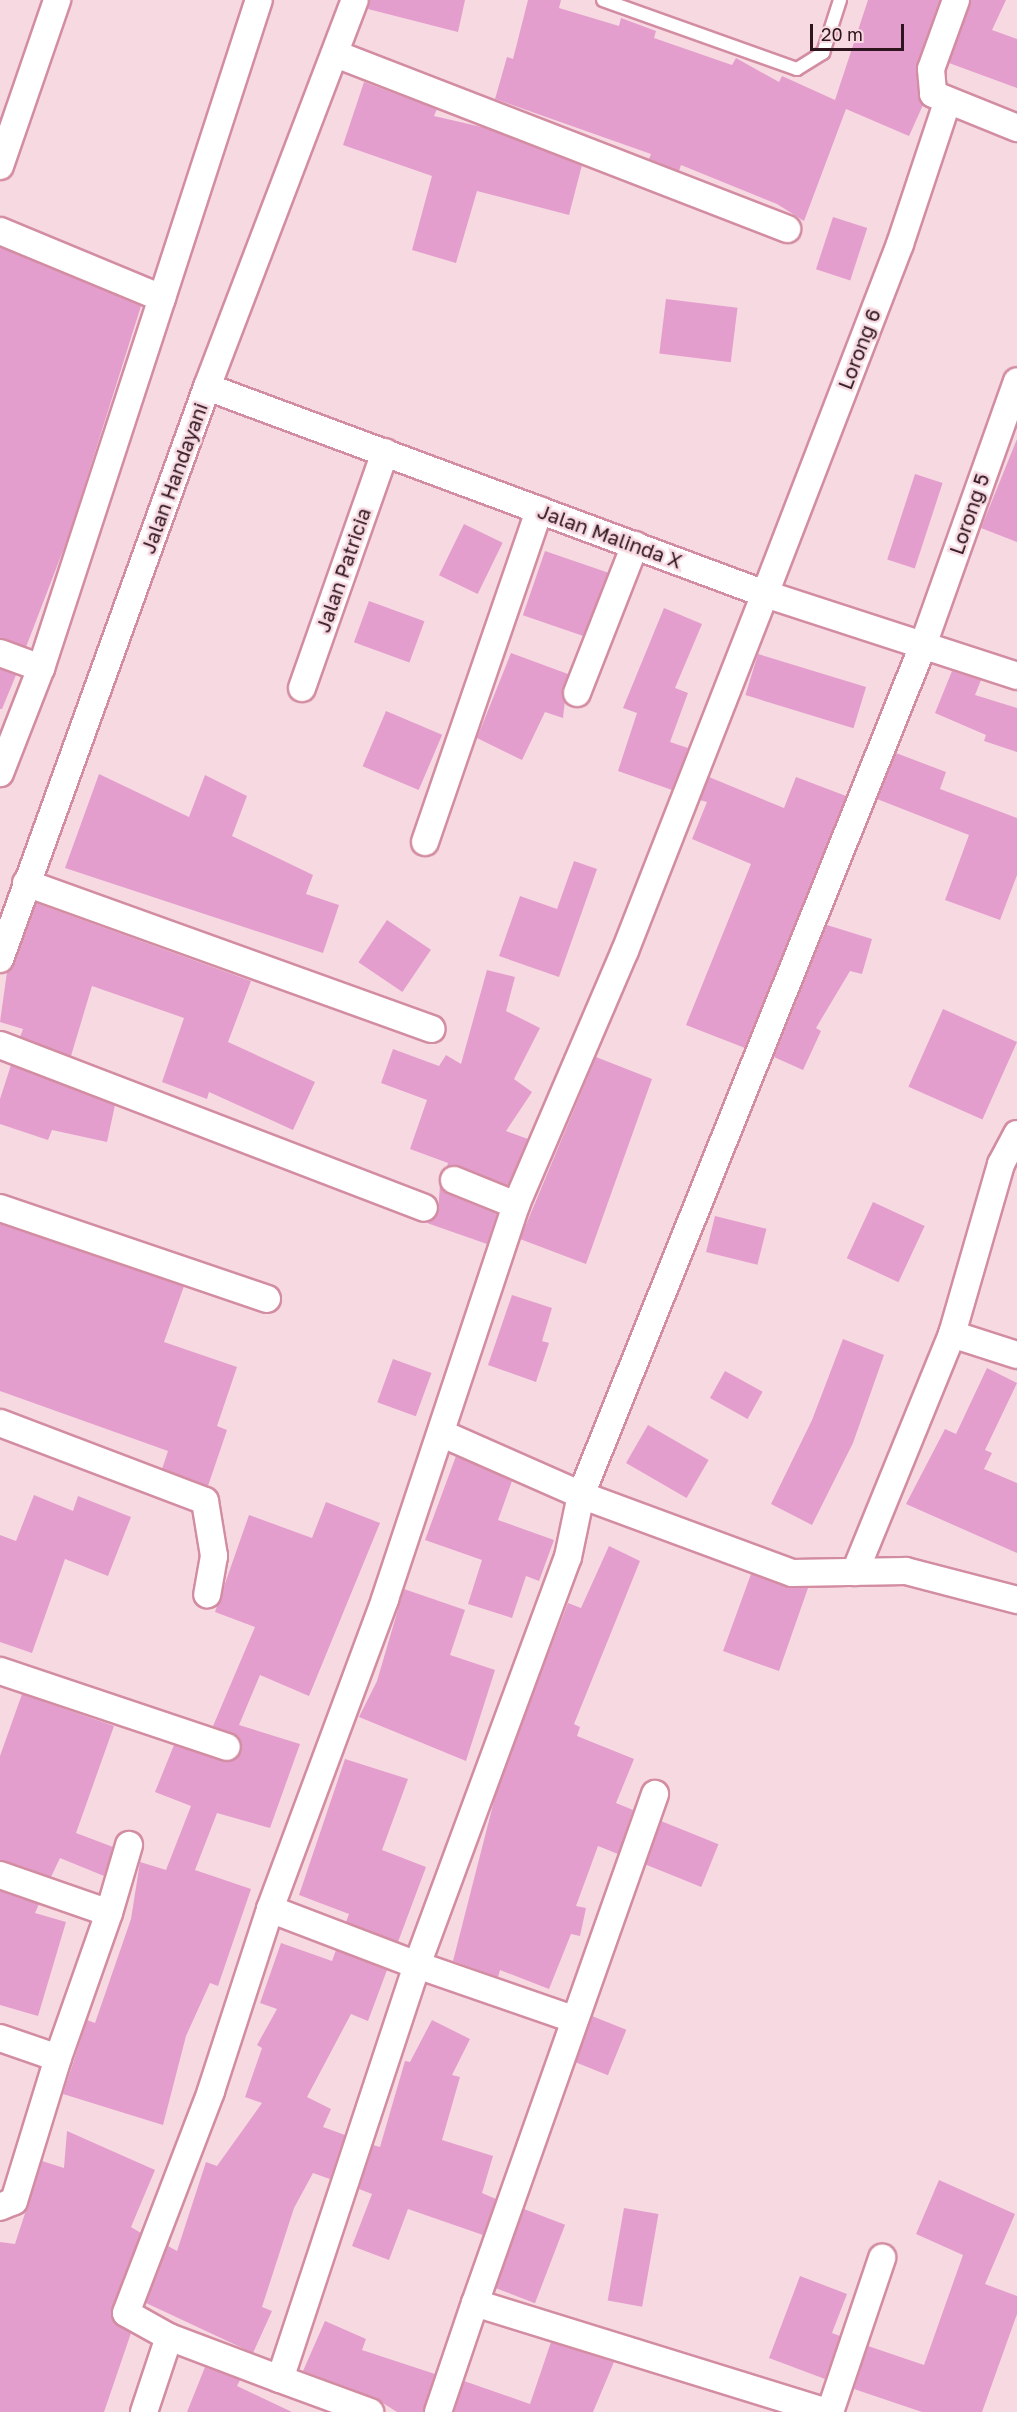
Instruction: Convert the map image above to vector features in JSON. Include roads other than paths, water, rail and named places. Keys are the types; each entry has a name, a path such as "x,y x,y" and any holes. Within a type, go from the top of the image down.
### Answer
{"street":[{"path":"2,155 57,0"},
{"path":"0,773 41,668 259,0"},
{"name":"Jalan Handayani","path":"0,959 207,387 355,0"},
{"path":"956,0 929,80 935,98 1017,128"},
{"path":"336,54 787,229"},
{"name":"Lorong 6","path":"370,2412 169,2337 132,2320 126,2305 211,2091 270,1909 443,1434 516,1205 625,951 765,594 900,244 947,103"},
{"path":"0,231 162,298"},
{"name":"Lorong 5","path":"280,2379 417,1965 568,1557 581,1496 922,648 1017,381"},
{"name":"Jalan Malinda X","path":"207,387 765,594 922,648 1017,676"},
{"name":"Jalan Patricia","path":"302,688 385,452"},
{"path":"425,842 539,510"},
{"path":"577,693 635,545"},
{"path":"0,652 41,668"},
{"path":"26,883 432,1029"},
{"path":"0,1045 424,1208"},
{"path":"855,1572 952,1334 1001,1164 1017,1134"},
{"path":"454,1180 516,1205"},
{"path":"0,1208 267,1299"},
{"path":"952,1334 1017,1355"},
{"path":"0,1423 206,1501 214,1556 207,1594"},
{"path":"443,1434 581,1496 792,1573 906,1571 1017,1600"},
{"path":"0,1671 227,1747"},
{"path":"438,2412 573,2019 655,1794"},
{"path":"0,2207 15,2201 58,2058 109,1914 129,1845"},
{"path":"0,1875 109,1914"},
{"path":"270,1909 417,1965 573,2019"},
{"path":"0,2038 58,2058"},
{"path":"475,2303 829,2412 882,2258"},
{"path":"144,2412 169,2337"}],"lane":[{"path":"603,0 797,69 823,53 840,0"}]}
